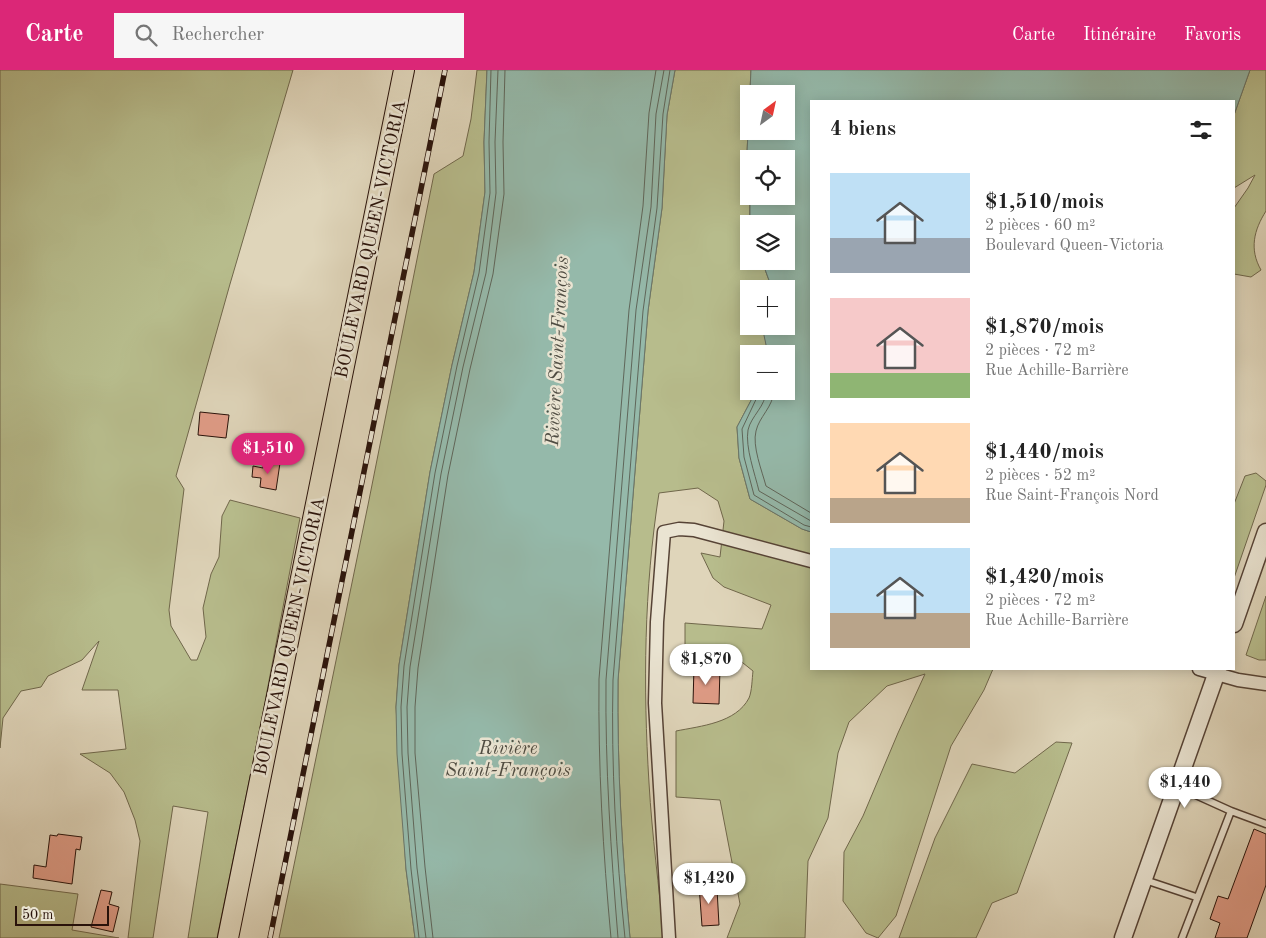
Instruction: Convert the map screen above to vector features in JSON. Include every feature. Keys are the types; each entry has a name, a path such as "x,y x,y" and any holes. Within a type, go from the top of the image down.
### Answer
{"main road":[{"name":"BOULEVARD QUEEN-VICTORIA","path":"228,938 404,70"}],"street":[{"path":"669,938 655,703 657,622 664,532 679,529 694,530 810,561"},
{"path":"1235,621 1266,532"},
{"path":"1123,938 1217,671 1266,684"}],"lane":[{"path":"1177,786 1230,811 1266,824"},
{"path":"1182,938 1230,811"},
{"path":"1144,880 1196,897"}],"shaded area":[{"path":"0,70 293,70 176,476 184,489 169,610 171,626 191,660 197,660 206,637 203,608 211,574 219,557 222,516 230,500 300,518 217,938 188,938 208,812 173,806 153,938 128,938 140,841 135,820 124,792 110,773 80,754 126,749 118,690 82,690 99,641 82,660 48,676 41,687 21,691 3,718 0,748"},
{"path":"477,70 487,70 484,142 485,192 474,272 452,365 430,472 399,665 396,707 406,869 415,938 279,938 434,174 463,156 471,119"},
{"path":"675,70 751,70 750,85 740,85 740,140 748,140 747,150 740,150 740,205 750,205 750,215 740,215 740,270 765,270 769,280 740,280 740,335 765,335 766,345 740,345 740,400 751,400 737,427 739,458 750,499 810,532 810,670 993,670 984,690 951,746 896,916 878,938 866,933 843,901 844,852 863,816 925,674 887,686 849,722 838,753 828,818 808,861 805,938 727,938 740,904 720,800 676,797 676,731 717,722 736,713 749,698 753,671 738,659 685,650 685,623 762,629 771,605 724,587 713,578 701,553 720,557 724,521 718,501 698,488 659,493 650,565 646,638 646,710 650,802 664,938 630,938 621,809 618,680 648,311 662,208 667,115"},
{"path":"1250,70 1266,70 1266,211 1258,225 1254,247 1261,270 1251,277 1235,274 1235,207 1255,175 1235,187 1235,112"},
{"path":"1256,473 1266,481 1266,485 1235,575 1235,501 1245,476"},
{"path":"1266,596 1266,660 1259,660 1246,655"},
{"path":"1056,742 1072,743 1017,893 992,903 976,938 899,938 935,838 972,764 1015,773"},
{"path":"0,884 78,894 72,930 119,938 0,938"}],"water":[{"name":"Rivière Saint-François","path":"487,70 675,70 667,115 662,208 648,311 618,680 621,809 630,938 415,938 406,869 397,754 396,707 399,665 430,472 452,365 474,272 485,192 484,142"},
{"path":"751,70 1250,70 1235,112 1235,100 810,100 810,532 750,499 739,458 737,427 751,400 795,400 795,345 766,345 764,335 795,335 795,280 769,280 765,270 795,270 795,215 750,215 750,205 795,205 795,150 747,150 748,140 795,140 795,85 750,85"}],"building":[{"path":"200,412 229,415 226,438 198,435"},
{"path":"264,461 280,463 276,490 260,487 261,478 252,477 253,466 263,468"},
{"path":"694,667 720,668 719,704 693,703"},
{"path":"1254,829 1266,834 1266,885 1247,938 1215,938 1220,923 1210,919 1218,896 1228,899"},
{"path":"58,834 82,837 80,850 76,849 72,884 33,878 34,865 46,867 50,835 57,836"},
{"path":"712,884 712,890 717,889 719,925 702,926 699,885"},
{"path":"101,890 112,892 109,904 119,907 113,932 91,927"}],"railway":[{"path":"270,938 445,70"}]}
